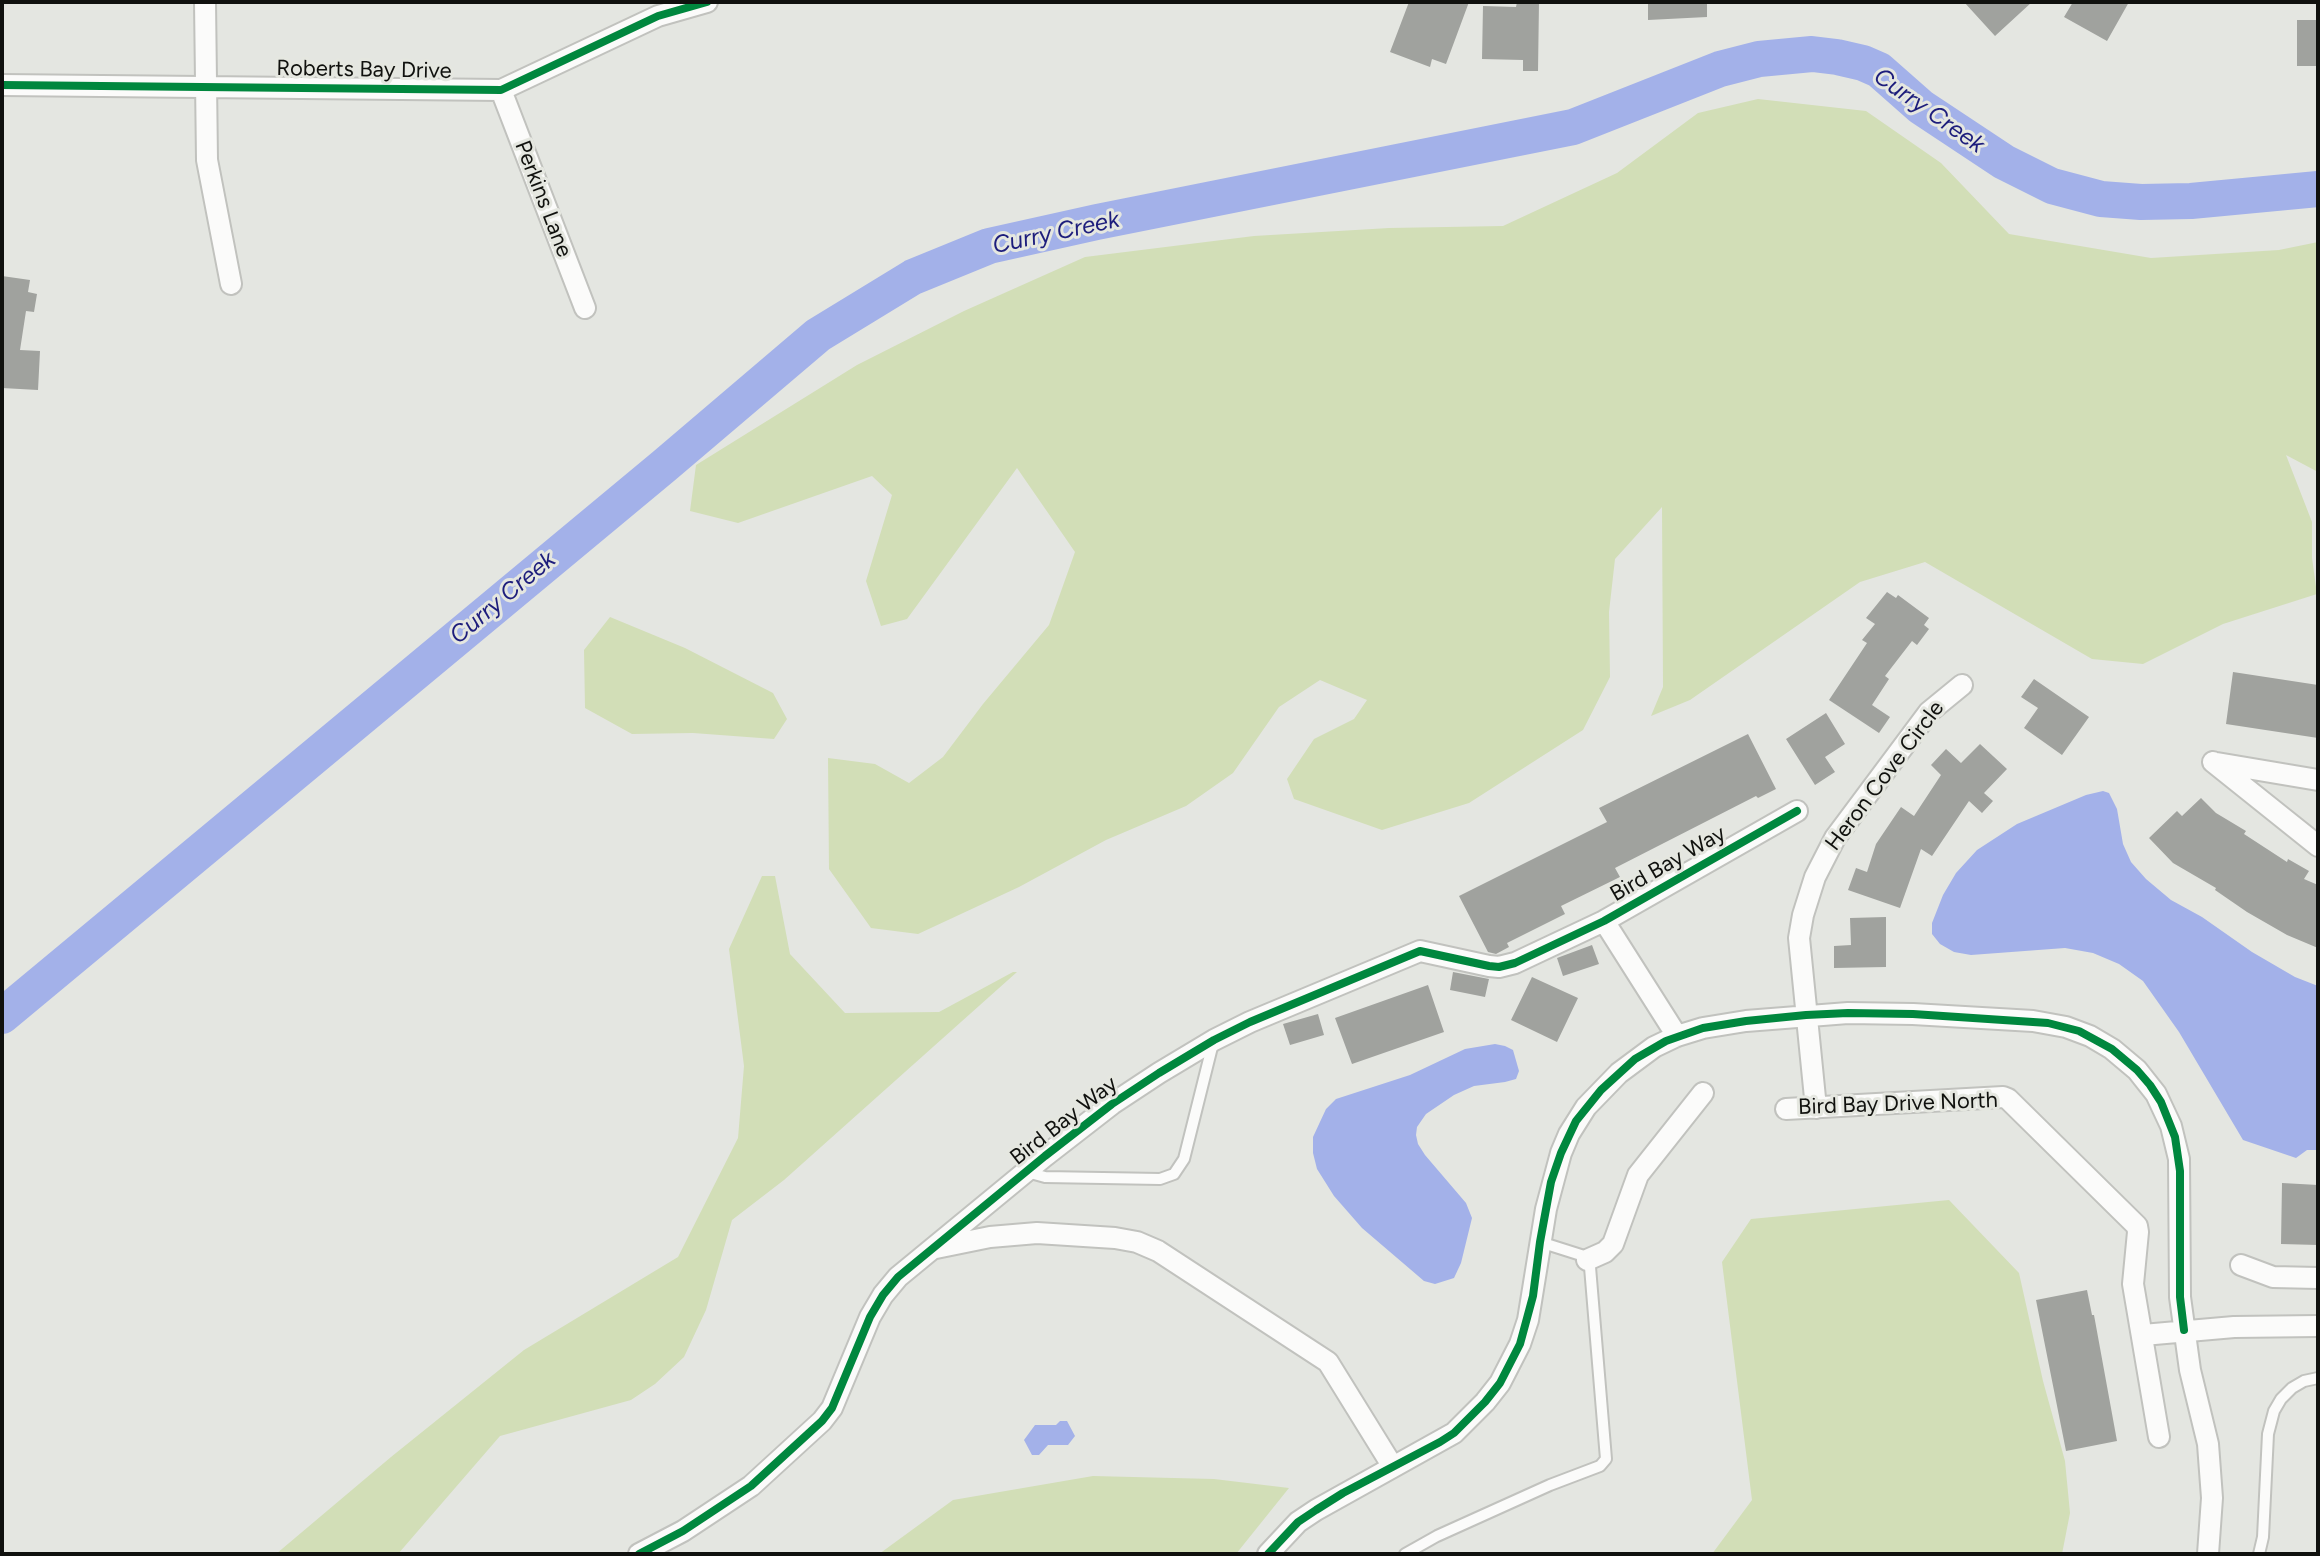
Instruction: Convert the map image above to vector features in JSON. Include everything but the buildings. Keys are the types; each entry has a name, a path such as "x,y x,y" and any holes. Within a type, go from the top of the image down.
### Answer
{"street":[{"path":"205,2 207,160 231,284"},
{"name":"Roberts Bay Drive","path":"2,85 501,90 658,16 707,2"},
{"name":"Perkins Lane","path":"501,90 585,308"},
{"name":"Heron Cove Circle","path":"1816,1108 1799,938 1815,877 1847,821 1929,712 1962,685"},
{"path":"2318,780 2213,762 2318,846"},
{"name":"Bird Bay Way","path":"639,1554 683,1531 751,1486 822,1421 832,1408 870,1317 898,1277 1112,1104 1214,1040 1250,1022 1420,951 1489,966 1508,965 1604,921 1797,811"},
{"name":"Bird Bay Way","path":"1604,921 1677,1036"},
{"path":"1268,1554 1307,1516 1454,1433 1500,1383 1520,1344 1528,1320 1555,1169 1569,1134 1601,1090 1635,1059 1677,1036 1718,1025 1806,1015 1913,1014 2048,1023 2090,1036 2129,1062 2161,1102 2178,1148 2180,1297 2190,1370 2208,1444 2212,1508 2208,1554"},
{"path":"1587,1260 1605,1252 1613,1244 1638,1175 1703,1093"},
{"name":"Bird Bay Drive North","path":"1786,1109 2008,1099 2137,1226 2133,1284 2159,1437"},
{"name":"Bird Bay Way","path":"933,1249 990,1237 1037,1233 1115,1238 1137,1242 1158,1251 1328,1362 1393,1467"},
{"path":"2241,1265 2273,1277 2318,1278"},
{"path":"2143,1335 2234,1327 2318,1326"}],"lane":[{"path":"1027,1172 1045,1177 1160,1179 1174,1174 1184,1159 1214,1040"},
{"path":"1405,1554 1437,1536 1604,1463 1607,1454 1590,1267 1581,1255 1540,1242"},
{"path":"2259,1554 2263,1537 2268,1434 2274,1411 2292,1388 2318,1378"}],"green space":[{"path":"1758,99 1866,111 1941,163 2009,234 2151,258 2279,250 2318,242 2318,472 2286,455 2312,522 2312,558 2317,594 2223,624 2143,664 2092,659 1925,562 1860,582 1690,700 1651,716 1663,687 1662,507 1615,559 1609,612 1610,677 1583,730 1469,803 1382,830 1294,799 1287,779 1314,739 1354,719 1367,700 1320,680 1279,707 1233,773 1186,806 1106,840 1019,887 918,934 871,928 829,869 828,758 875,764 909,783 943,757 1049,625 1075,552 1017,468 907,619 881,626 866,581 892,495 872,476 738,523 690,511 696,465 857,365 964,311 1085,257 1254,236 1389,228 1503,226 1617,173 1698,113"},
{"path":"610,617 685,648 773,693 787,719 774,739 693,733 632,734 585,708 584,650"},
{"path":"762,876 775,876 790,954 845,1013 939,1012 1017,972 784,1180 732,1220 706,1310 684,1357 655,1384 631,1400 500,1436 398,1554 276,1554 524,1350 678,1257 738,1138 744,1066 729,949"},
{"path":"1949,1200 2019,1273 2065,1461 2070,1513 2062,1554 1712,1554 1752,1500 1722,1262 1751,1219"},
{"path":"1093,1476 1214,1479 1289,1488 1236,1554 879,1554 953,1500"}],"water":[{"path":"2103,791 2109,793 2117,809 2123,844 2131,862 2146,879 2171,900 2202,917 2252,952 2295,977 2318,986 2318,1150 2307,1150 2296,1158 2243,1140 2179,1032 2143,981 2119,964 2093,953 2065,948 1971,955 1954,952 1940,944 1932,934 1932,923 1943,895 1956,873 1977,850 2017,824"},
{"path":"1495,1044 1513,1050 1519,1071 1516,1079 1474,1086 1454,1095 1426,1114 1417,1127 1418,1144 1466,1203 1472,1218 1454,1278 1435,1284 1424,1281 1362,1228 1334,1196 1317,1169 1313,1137 1326,1109 1336,1099 1410,1075 1465,1049"},
{"path":"1067,1421 1075,1436 1068,1445 1048,1445 1039,1455 1032,1455 1024,1440 1035,1425 1056,1425"}],"waterway":[{"name":"Curry Creek","path":"2,1016 818,335 913,277 989,246 1573,127 1720,69 1759,59 1812,54 1863,63 1879,70 1921,107 2004,162 2052,186 2101,199 2141,202 2191,201 2318,189"}],"cycle path":[{"path":"2,85 501,90 658,16 707,2"},
{"path":"639,1554 683,1531 751,1486 822,1421 832,1408 870,1317 898,1277 1045,1156 1112,1104 1159,1073 1250,1022 1420,951 1489,966 1515,963 1604,921 1797,811"},
{"path":"1268,1554 1298,1522 1343,1493 1440,1442 1454,1433 1485,1402 1500,1383 1520,1344 1533,1296 1551,1182 1576,1121 1601,1090 1635,1059 1666,1041 1703,1028 1806,1015 1913,1014 2048,1023 2079,1031 2112,1049 2150,1085 2161,1102 2175,1137 2180,1171 2180,1297 2184,1330"}]}
